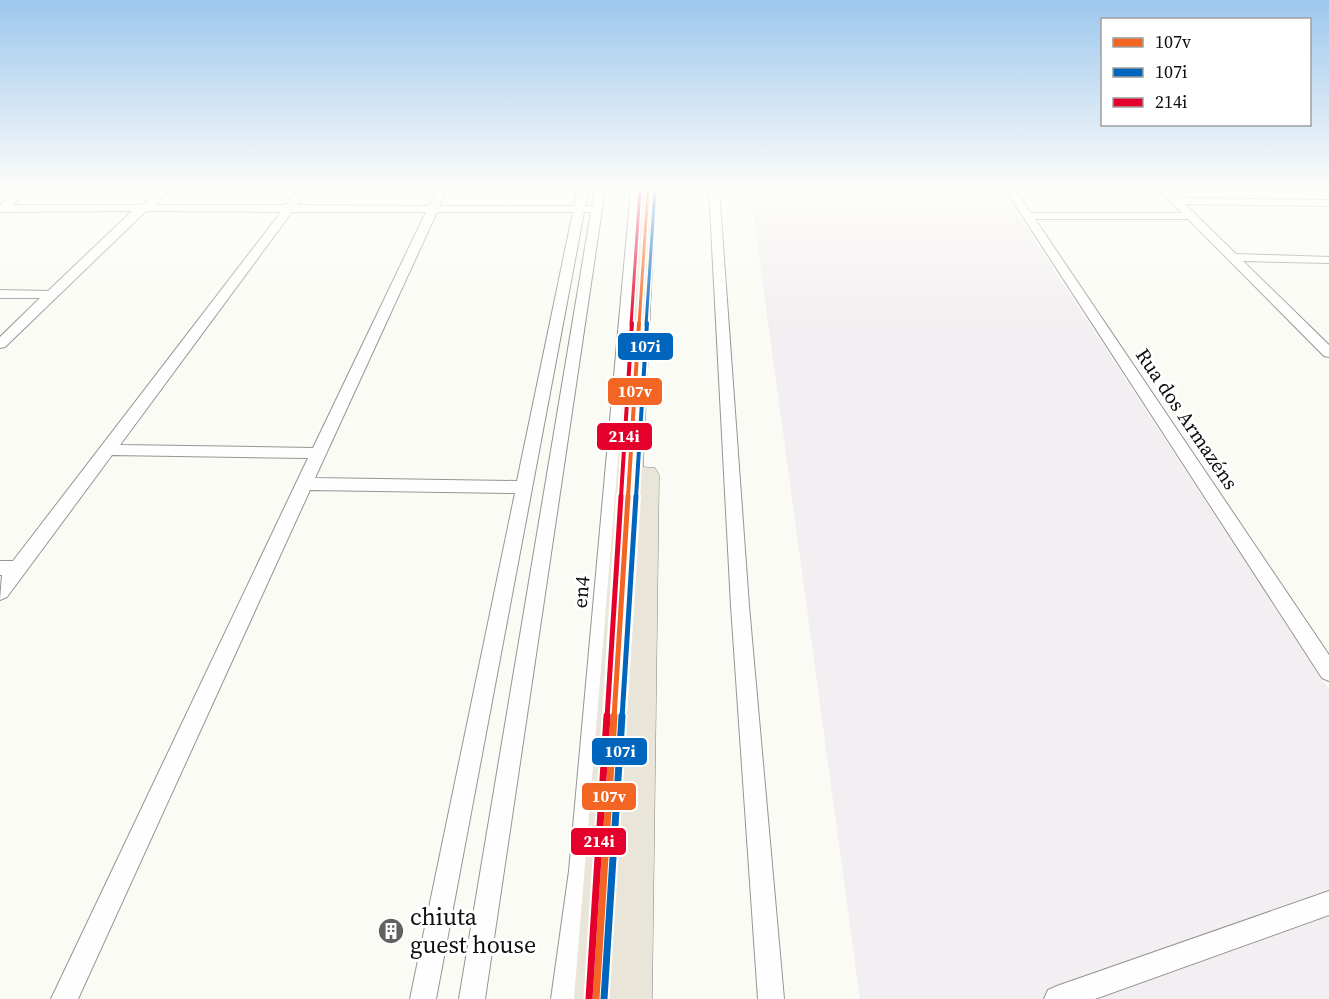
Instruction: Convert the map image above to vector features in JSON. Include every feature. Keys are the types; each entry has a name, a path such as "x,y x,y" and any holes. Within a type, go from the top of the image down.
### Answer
{"highway":[{"path":"596,999 645,236"},
{"path":"630,999 655,236"}],"street":[{"path":"0,344 114,236"},
{"path":"0,592 9,568 108,450 268,236"},
{"path":"64,999 420,236"},
{"path":"423,999 522,487 581,236"},
{"path":"472,999 584,236"},
{"name":"en4","path":"564,999 581,871 632,236"},
{"path":"717,236 740,606 771,999"},
{"name":"Rua dos Armazéns","path":"1042,236 1329,672"},
{"path":"1211,236 1322,338 1329,353"},
{"path":"1232,257 1329,260"},
{"path":"0,294 50,295"},
{"path":"108,450 320,453"},
{"path":"306,484 522,487"},
{"path":"1057,999 1329,903"}],"shaded area":[{"path":"756,236 1032,236 1329,690 1329,999 860,999"}],"transit line":[{"name":"214i","path":"589,999 637,236"},
{"name":"107v","path":"596,999 645,236"},
{"name":"107i","path":"604,999 652,236"}],"place":[{"name":"chiuta guest house","path":"391,931"}]}
